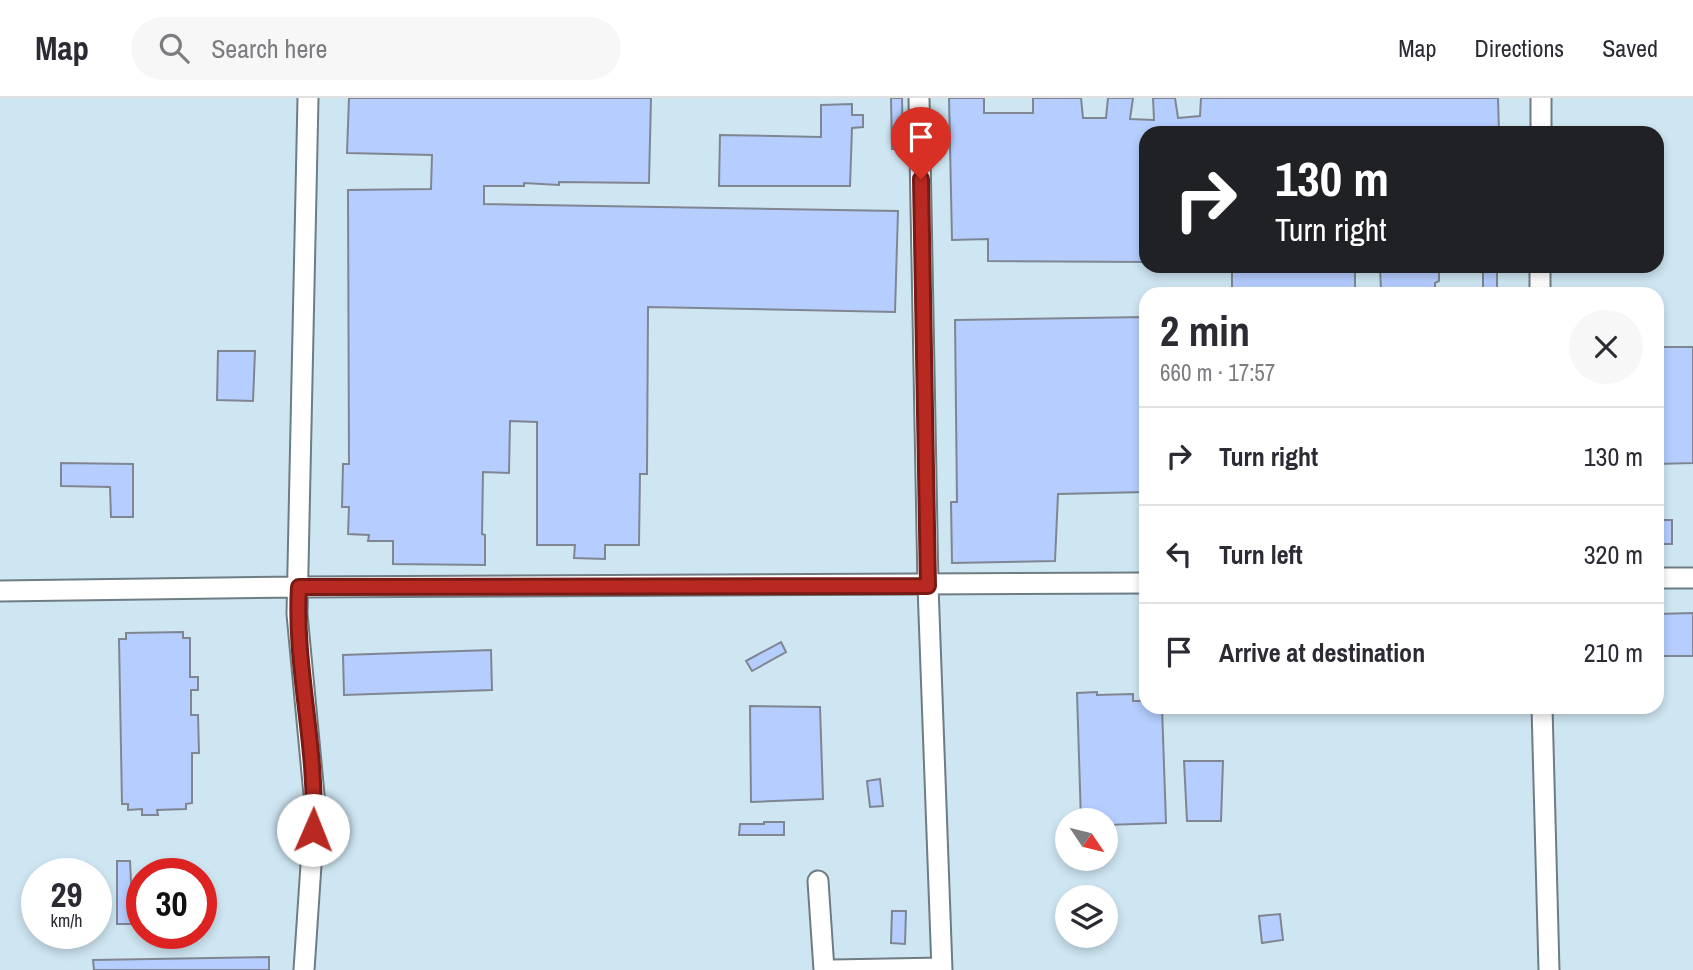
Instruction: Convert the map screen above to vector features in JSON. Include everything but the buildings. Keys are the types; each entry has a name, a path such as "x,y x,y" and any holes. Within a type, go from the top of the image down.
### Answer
{"street":[{"path":"303,970 315,805 298,614 308,98"},
{"path":"832,970 942,969 928,586 919,98"},
{"path":"1541,98 1541,126"},
{"path":"1664,578 1693,578"},
{"path":"0,591 1139,583"},
{"path":"1542,714 1549,970"},
{"path":"818,881 824,970"}],"shaded area":[{"path":"0,98 1693,98 1693,970 0,970"}],"route":[{"path":"313,830 315,805 298,614 299,587 928,586 921,179"}]}
